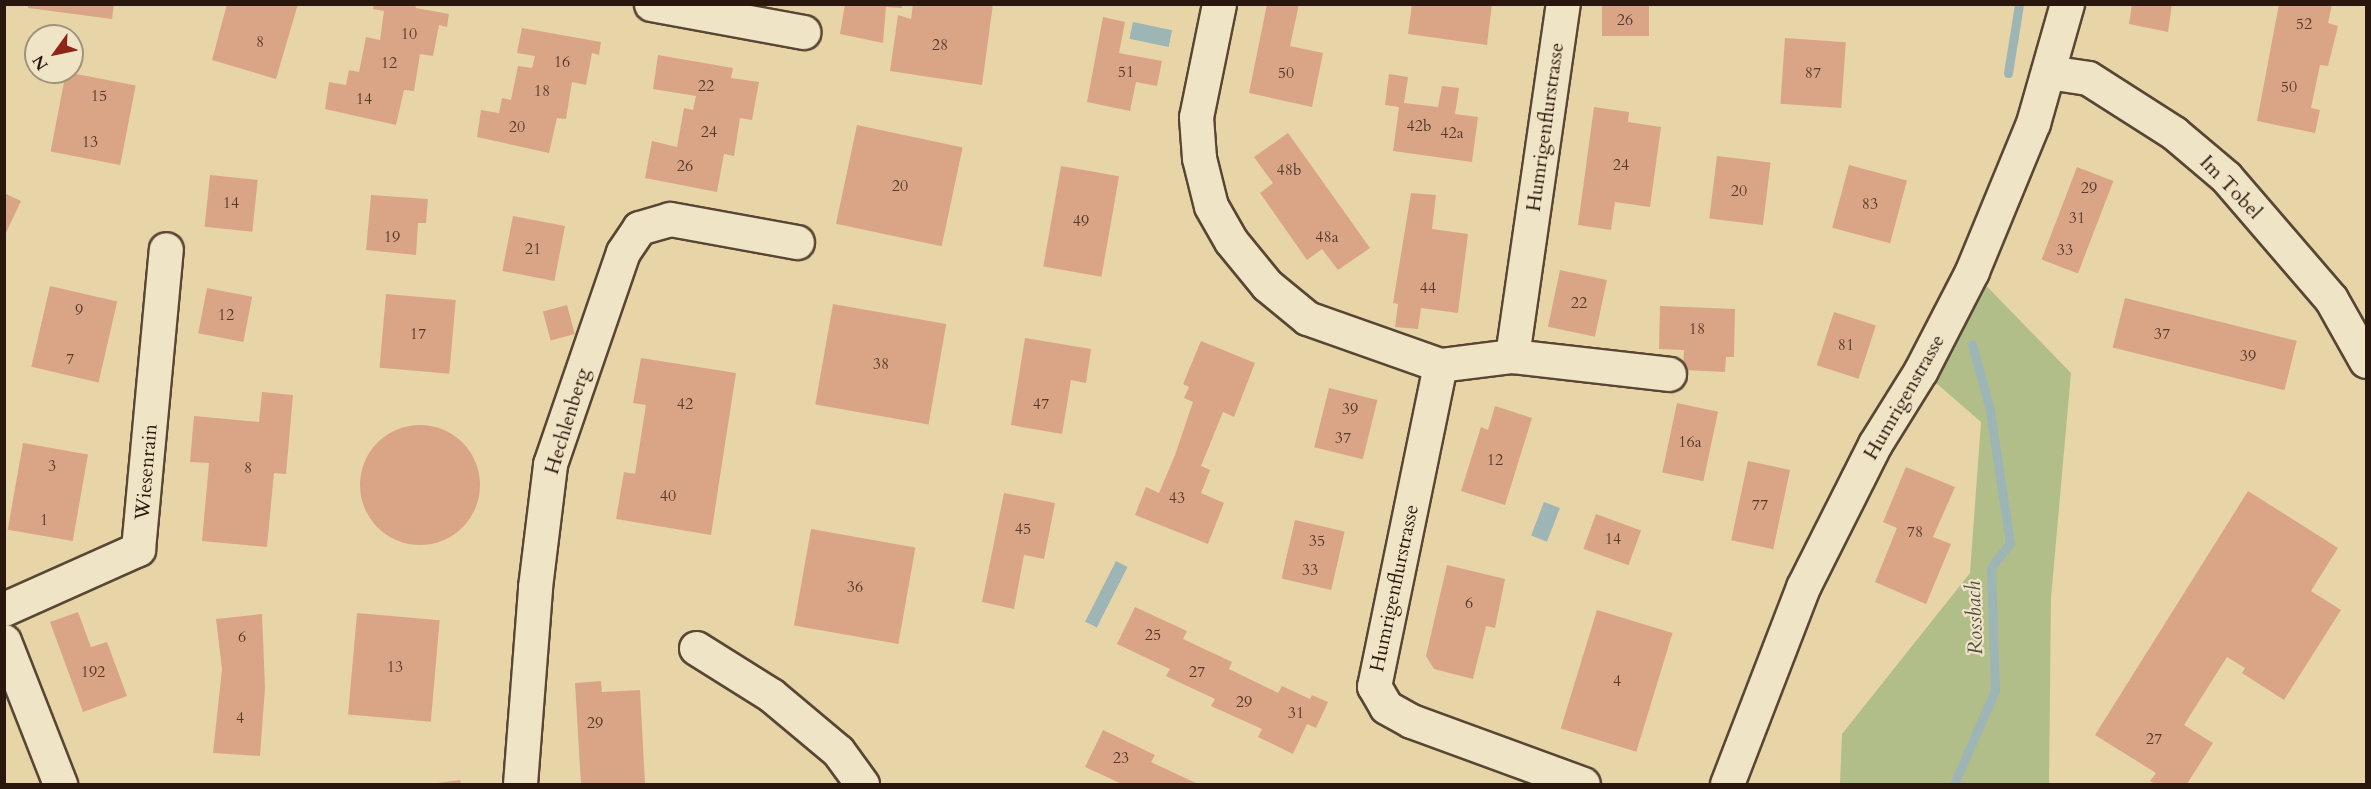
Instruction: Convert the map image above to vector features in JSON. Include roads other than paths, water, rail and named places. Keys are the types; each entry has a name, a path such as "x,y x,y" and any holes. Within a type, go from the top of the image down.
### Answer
{"street":[{"path":"651,4 689,7 803,32"},
{"path":"1219,4 1196,117 1199,158 1211,206 1231,241 1267,285 1306,318 1440,365 1512,356 1669,374"},
{"name":"Humrigenflurstrasse","path":"1512,356 1563,4"},
{"name":"Humrigenstrasse","path":"1727,784 1803,587 1875,444 1922,370 1972,271 2034,123 2067,4"},
{"name":"Im Tobel","path":"2048,72 2088,78 2174,133 2226,177 2331,299 2367,361"},
{"name":"Hechlenberg","path":"520,784 535,586 550,464 623,252 639,228 670,219 797,242"},
{"name":"Wiesenrain","path":"4,609 138,549 166,249"},
{"name":"Humrigenflurstrasse","path":"1440,365 1374,686 1386,707 1411,721 1583,784"},
{"path":"4,641 60,784"},
{"path":"696,648 771,695 838,751 862,784"}],"water":[{"path":"1133,22 1172,30 1169,47 1129,39"},
{"path":"1544,502 1560,508 1547,542 1531,536"},
{"path":"1116,561 1128,567 1097,627 1085,622"}],"waterway":[{"name":"Rossbach","path":"2008,73 2019,4"},
{"name":"Rossbach","path":"1954,784 1995,690 1991,568 2010,543 1990,410 1972,344"}]}
